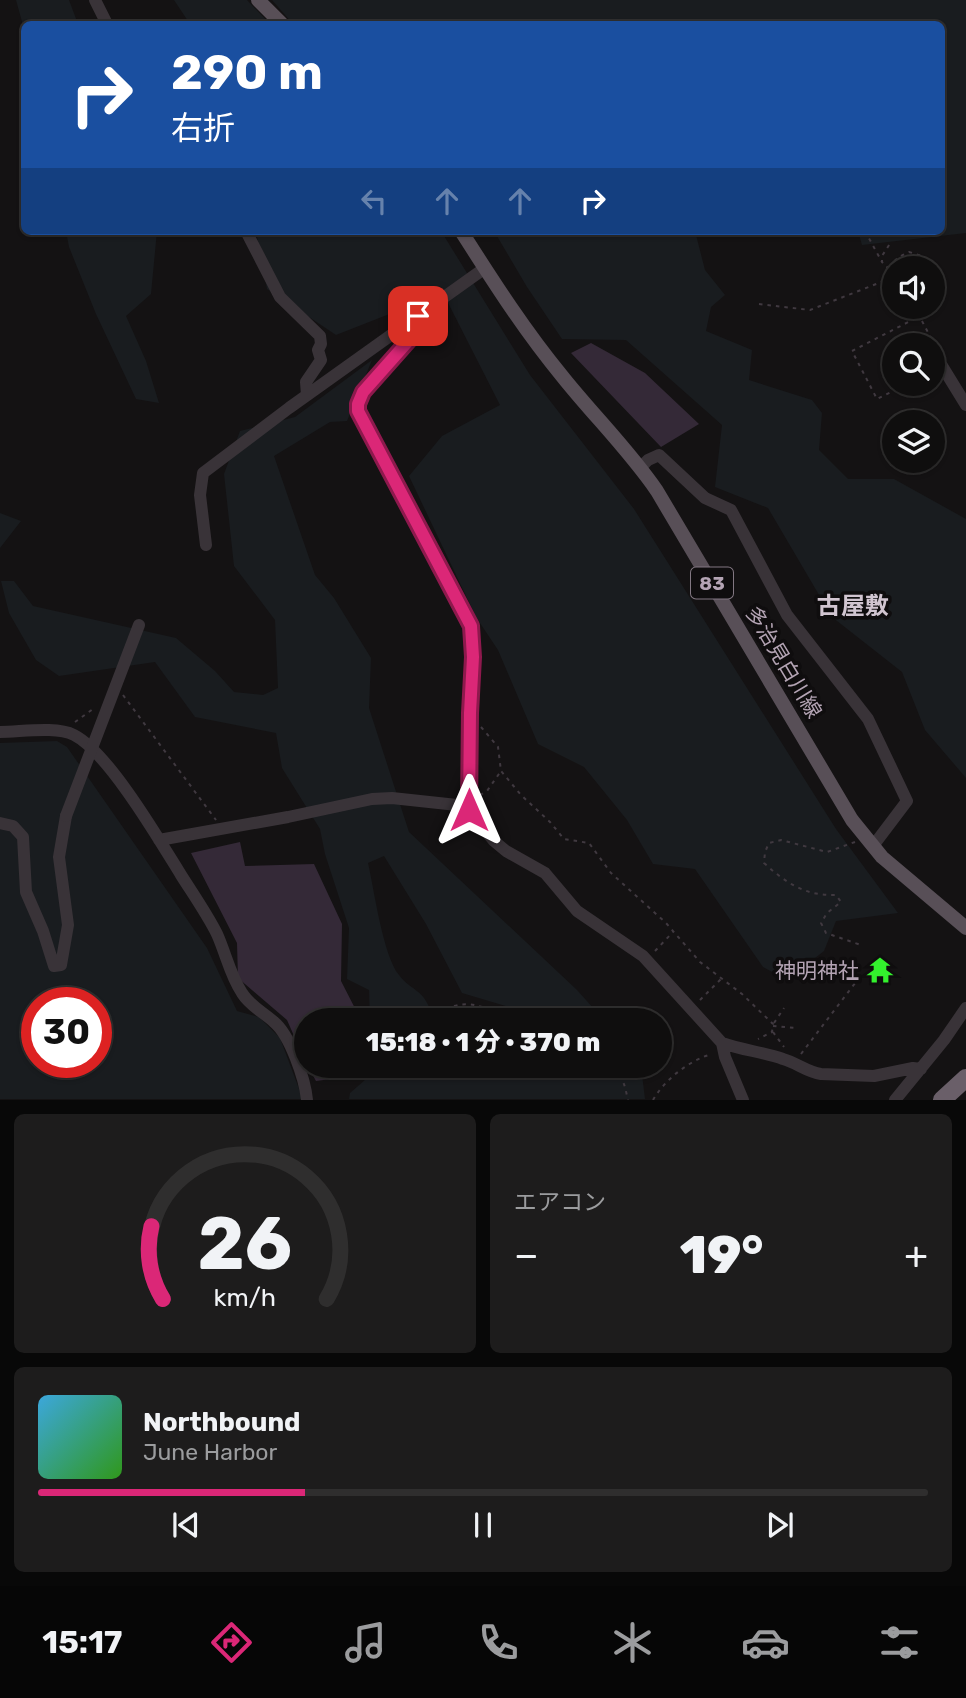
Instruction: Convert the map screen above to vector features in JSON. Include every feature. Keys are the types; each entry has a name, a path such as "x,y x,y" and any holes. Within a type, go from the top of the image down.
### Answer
{"highway":[{"path":"943,1100 966,1078"}],"main road":[{"path":"258,0 279,21"},
{"name":"多治見白川線","path":"464,235 511,310 547,358 641,467 657,491 852,820 881,857 966,928"}],"street":[{"path":"95,0 106,21"},
{"path":"248,235 279,297 320,336 321,344 318,350 321,360 306,382 307,395"},
{"path":"206,545 200,495 202,473 485,268"},
{"path":"418,316 418,330 363,392 358,411 471,626 473,657 469,805 494,841 545,873 577,911 647,960 722,1047 743,1100"},
{"path":"945,379 966,405"},
{"path":"641,467 659,455 705,498 731,510 787,615 868,719 908,801 869,842"},
{"path":"0,823 13,826 23,837 26,892 54,966 61,965 68,925 59,857 66,816 139,625"},
{"path":"0,732 65,732 82,740 102,760 159,840 211,923 242,994 277,1024 283,1033 303,1081 307,1100"},
{"path":"159,840 372,799 469,805"},
{"path":"895,1100 966,1007"},
{"path":"722,1047 781,1058 812,1073 821,1074 874,1076 913,1068 921,1069"}],"path":[{"path":"867,235 881,262"},
{"path":"881,262 891,242"},
{"path":"903,256 909,252 922,256"},
{"path":"759,304 810,310 882,281"},
{"path":"887,333 914,319"},
{"path":"882,336 852,351 877,399 883,396"},
{"path":"121,692 223,829"},
{"path":"65,732 69,726 100,705"},
{"path":"470,713 498,747 501,771 564,839 589,843 611,873 674,932 700,962 722,978 773,1025 795,1028"},
{"path":"469,805 487,791 501,771"},
{"path":"861,945 826,933 823,928 823,918 841,902 836,895 820,896 804,891 785,882 764,863 769,843 781,840 827,852 869,842"},
{"path":"647,960 674,932"},
{"path":"691,1009 722,978"},
{"path":"794,1063 859,978"},
{"path":"454,1006 464,1004 488,1008"},
{"path":"784,1008 772,1031 794,1063"},
{"path":"740,1050 772,1031"},
{"path":"653,1100 657,1092 682,1069 722,1047"},
{"path":"621,1078 628,1100"}],"shaded area":[{"path":"16,0 69,0 77,21 22,21"},
{"path":"174,0 247,0 267,21 188,21"},
{"path":"272,0 966,0 966,233 862,245 859,235 945,235 945,21 290,21"},
{"path":"67,235 157,235 151,294 126,316 146,361 159,403 136,399 96,314"},
{"path":"257,235 443,235 530,375 634,509 836,829 898,913 836,921 824,951 787,980 763,967 695,869 653,864 627,820 584,767 538,744 498,650 476,617 409,476 442,436 500,405 443,293 336,335 267,289"},
{"path":"496,235 696,235 705,270 725,295 711,307 706,331 752,350 749,380 812,400 822,413 819,450 848,479 894,479 966,519 966,778 925,730 902,672 832,617 768,508 715,487 722,425 626,340 562,339"},
{"path":"591,343 645,373 699,424 661,447 571,353"},
{"path":"372,360 347,421 330,422 274,456 315,575 334,598 371,658 369,708 409,832 593,1008 510,1008 462,993 426,924 384,856 368,863 388,953 399,975 421,994 430,1008 370,1008 369,990 347,979 349,928 325,854 320,829 282,768 276,733 195,717 155,662 59,676 36,660 9,613 1,581 14,581 33,606 176,638 215,671 234,692 263,695 278,688 275,620 234,566 224,474 240,431 295,417"},
{"path":"0,513 21,521 0,548"},
{"path":"57,741 67,747 207,948 237,1011 259,1017 280,1038 301,1099 0,1099 0,743"},
{"path":"240,842 245,866 314,864 342,924 341,981 355,1008 294,1008 294,1036 287,1020 238,978 237,943 191,853"},
{"path":"314,1078 338,1078 316,1081"},
{"path":"367,1078 642,1078 645,1099 349,1099 350,1093"}],"place":[{"name":"神明神社","path":"880,970"}],"district":[{"name":"古屋敷","path":"853,606"}],"route":[{"path":"418,316 418,330 363,392 358,411 471,626 473,657 469,810"}]}
